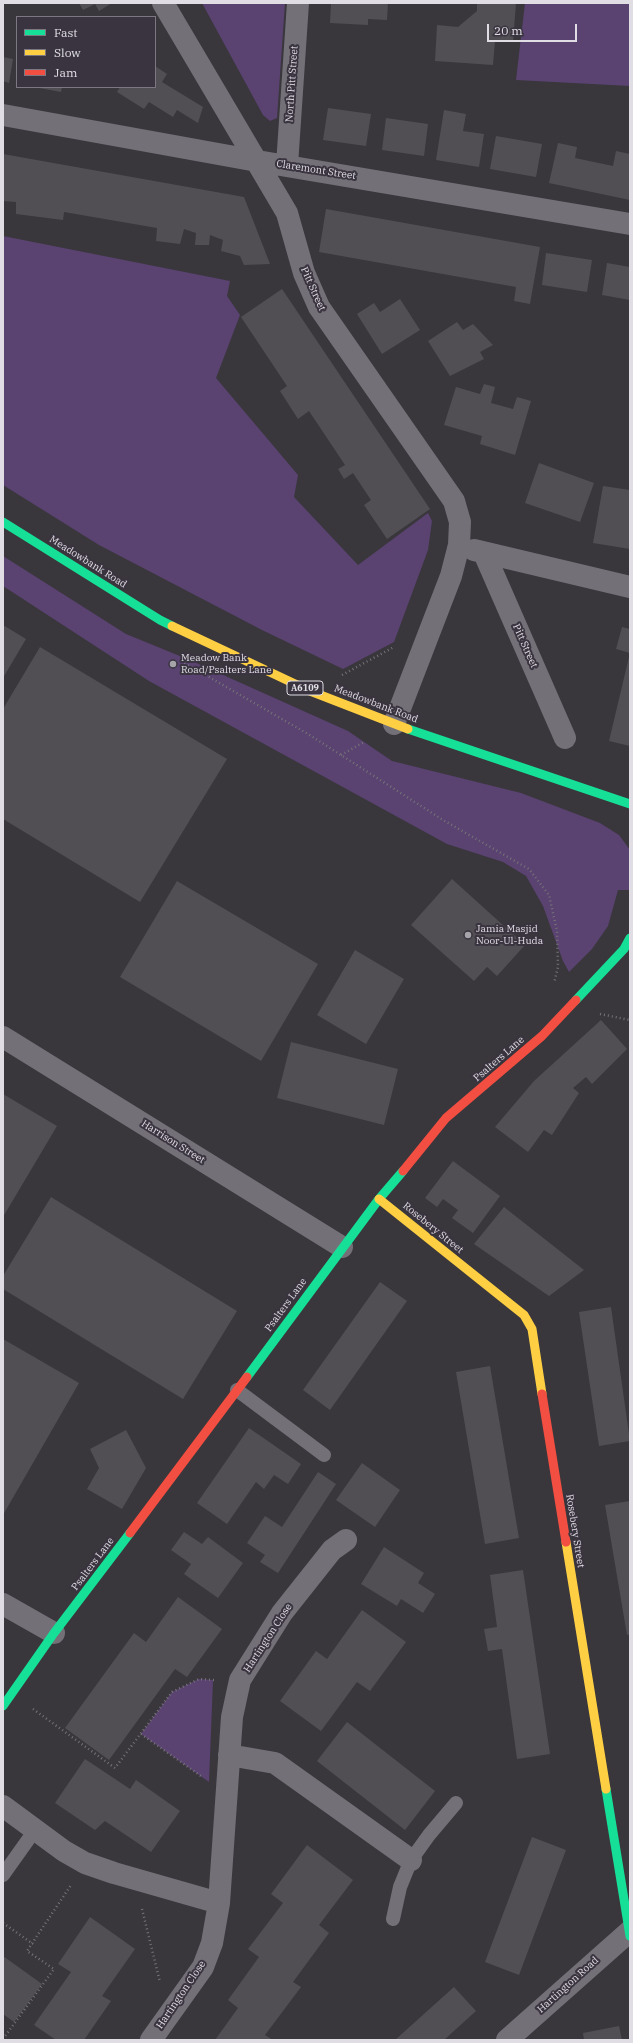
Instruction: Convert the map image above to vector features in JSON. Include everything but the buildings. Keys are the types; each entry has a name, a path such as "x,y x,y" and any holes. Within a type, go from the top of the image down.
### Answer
{"street":[{"name":"Pitt Street","path":"162,3 287,213 304,273 320,307 454,501 460,522 459,545 451,576 394,724"},
{"name":"North Pitt Street","path":"287,165 298,3"},
{"name":"Claremont Street","path":"3,115 257,161 630,224"},
{"name":"Meadowbank Road","path":"3,522 160,620 310,691 394,724 630,804"},
{"path":"459,545 484,553 630,587"},
{"name":"Pitt Street","path":"484,553 565,738"},
{"name":"Psalters Lane","path":"3,1706 54,1633 379,1199 446,1118 542,1036 627,951 630,938"},
{"name":"Harrison Street","path":"3,1037 342,1247"},
{"name":"Rosebery Street","path":"379,1199 524,1315 532,1329 630,1933"},
{"name":"Hartington Close","path":"151,2040 203,1967 212,1943 219,1903 232,1717 240,1680 282,1614 332,1550 346,1540"},
{"path":"3,1604 54,1633"},
{"path":"230,1755 275,1763 411,1860"},
{"path":"3,1806 64,1851 85,1863 219,1903"},
{"name":"Hartington Road","path":"507,2040 630,1933"}],"lane":[{"path":"237,1390 324,1455"},
{"path":"393,1919 400,1887 411,1860 429,1835 456,1803"},
{"path":"3,1875 36,1830"}],"path":[{"path":"310,691 431,627"},
{"path":"178,660 308,734 443,820 529,869 549,895 557,931 558,967 552,990"},
{"path":"12,1694 115,1768 172,1692 199,1679 240,1680"},
{"path":"141,1734 209,1782 227,1792"},
{"path":"3,2039 54,1969 27,1951 85,1863"},
{"path":"142,1880 142,1914 161,1985 174,2009"},
{"path":"3,1923 33,1944"}],"shaded area":[{"path":"202,3 285,3 277,118 270,121 263,115"},
{"path":"525,3 630,3 630,86 516,80"},
{"path":"3,236 230,281 227,296 240,315 216,378 298,475 294,497 358,565 428,513 432,521 428,550 394,642 343,669 262,630 99,545 3,485"},
{"path":"3,556 126,634 192,661 348,731 392,761 521,793 600,823 619,835 630,850 630,890 618,890 608,926 592,949 569,972 563,961 543,906 526,876 503,862 447,844 149,681 3,586"},
{"path":"199,1679 213,1680 209,1782 141,1734 172,1692"}],"traffic: fast":[{"path":"3,522 172,626"},
{"path":"408,729 630,804"},
{"path":"576,1000 624,949 630,938"},
{"path":"247,1377 379,1199 403,1171"},
{"path":"3,1706 54,1633 130,1533"},
{"path":"606,1789 630,1936"}],"traffic: slow":[{"path":"172,626 310,691 408,729"},
{"path":"379,1199 524,1315 532,1329 542,1394"},
{"path":"566,1542 606,1789"}],"traffic: jam":[{"path":"403,1171 446,1118 542,1036 576,1000"},
{"path":"130,1533 247,1377"},
{"path":"542,1394 566,1542"}],"place":[{"name":"Meadow Bank Road/Psalters Lane","path":"173,664"},
{"name":"Jamia Masjid Noor-Ul-Huda","path":"468,935"}]}
